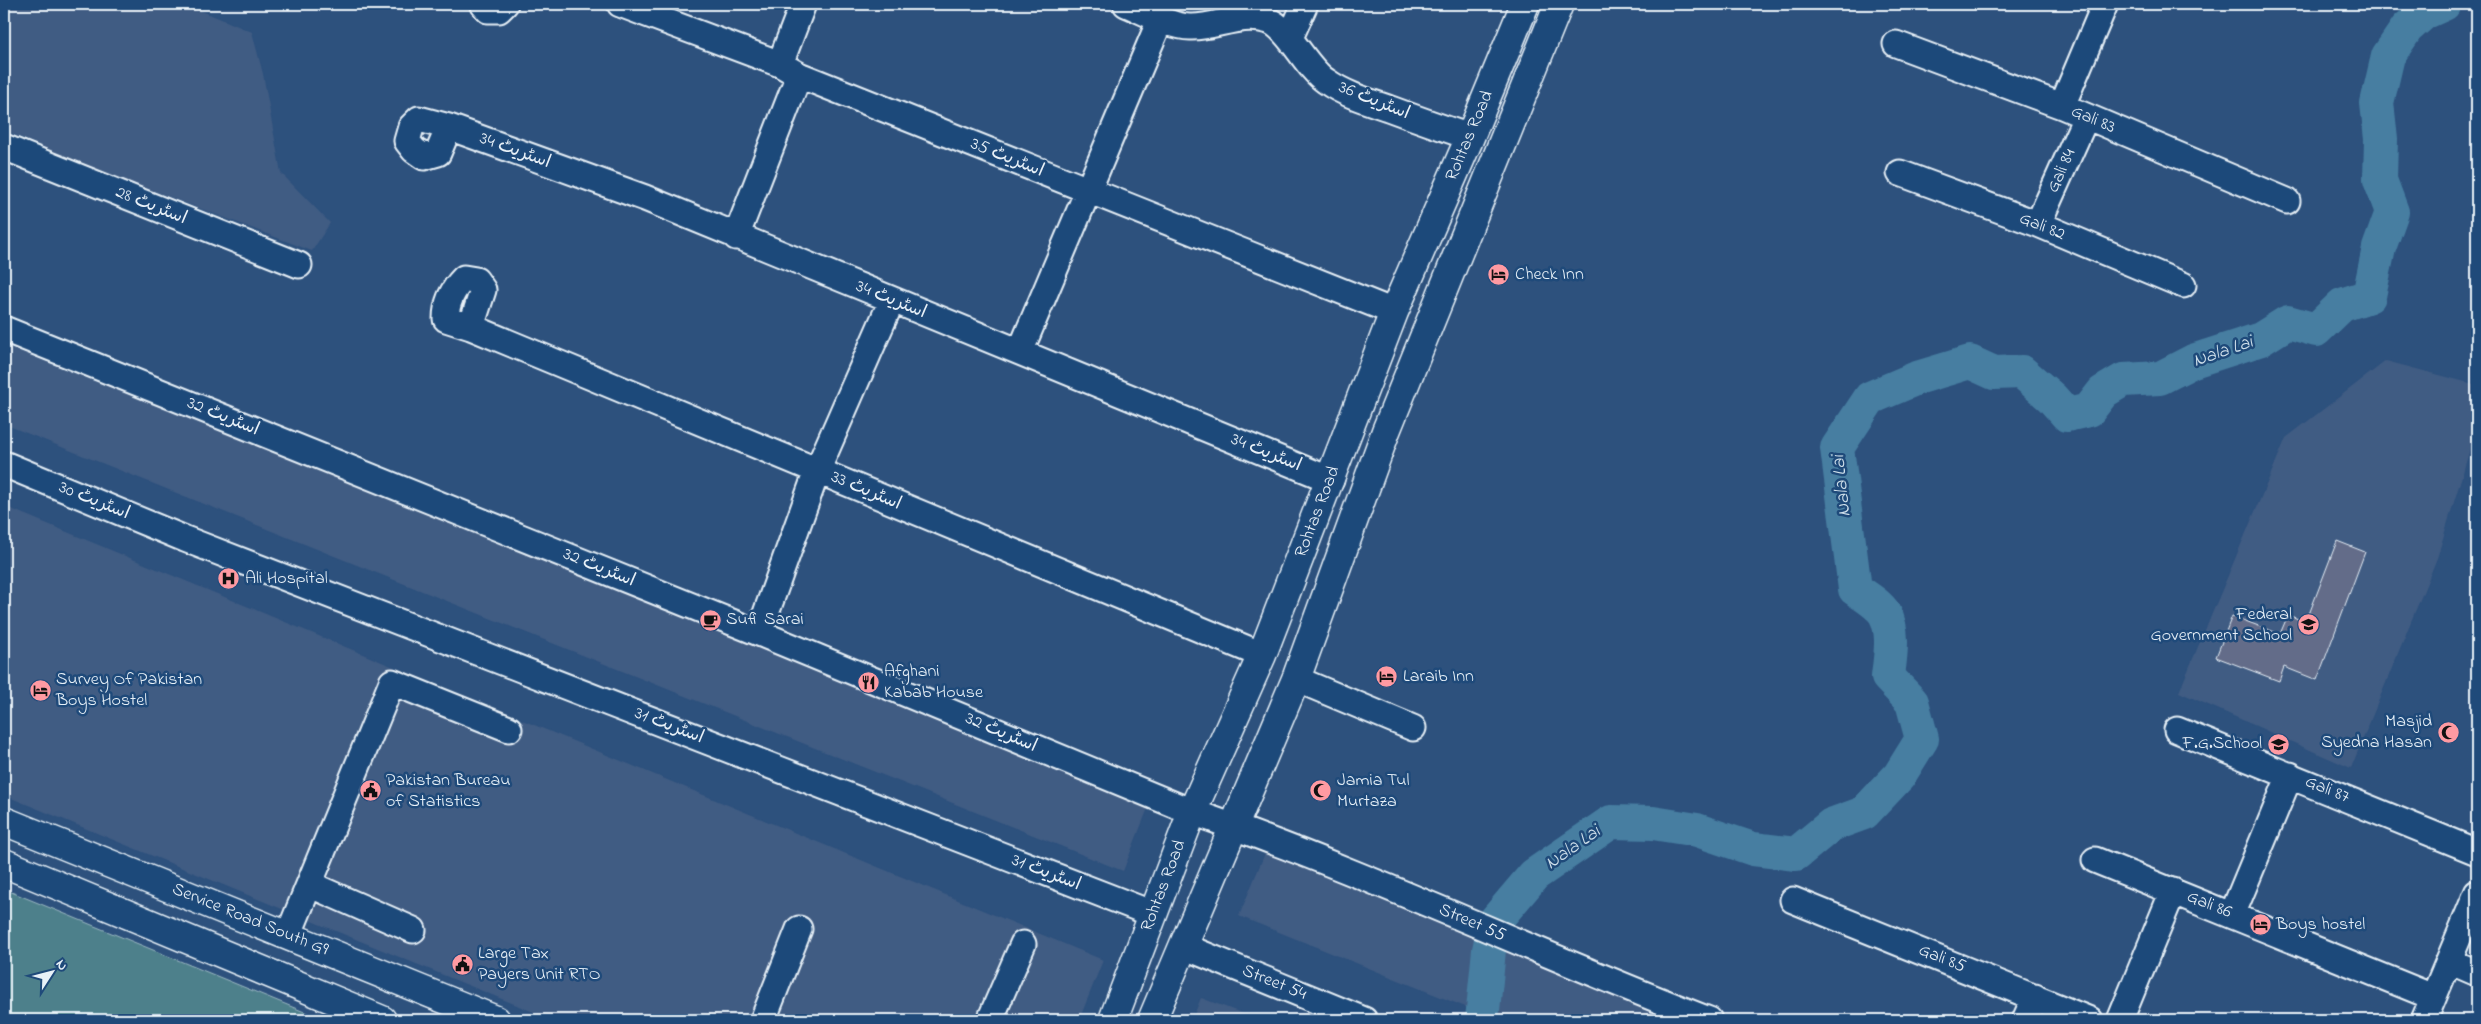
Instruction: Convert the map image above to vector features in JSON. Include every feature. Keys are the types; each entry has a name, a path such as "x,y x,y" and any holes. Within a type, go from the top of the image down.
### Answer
{"main road":[{"name":"Rohtas Road","path":"1113,1020 1192,812 1262,656 1394,312 1470,138 1525,4"},
{"name":"Rohtas Road","path":"1152,1020 1296,679 1386,432 1560,4"},
{"name":"Service Road South G9","path":"4,821 496,1020"},
{"path":"4,863 382,1020"}],"street":[{"path":"483,4 488,10 499,10 505,4"},
{"name":"اسٹریٹ 35","path":"620,4 789,69 1394,312"},
{"path":"736,237 789,69 803,4"},
{"name":"اسٹریٹ 36","path":"1126,4 1190,27 1228,19 1250,18 1271,22 1290,38 1301,57 1325,81 1355,97 1470,138"},
{"path":"1290,38 1305,4"},
{"path":"2062,106 2105,4"},
{"path":"1020,352 1161,18"},
{"name":"Gali 83","path":"1896,44 2062,106 2287,201"},
{"name":"Gali 84","path":"2038,224 2086,117"},
{"name":"اسٹریٹ 34","path":"449,127 645,198 1331,480"},
{"name":"اسٹریٹ 28","path":"4,147 299,265"},
{"name":"Gali 82","path":"1900,173 2038,224 2183,285"},
{"path":"759,633 817,471 892,300"},
{"name":"اسٹریٹ 33","path":"471,326 1262,656"},
{"name":"اسٹریٹ 32","path":"4,329 759,633 1192,812 1234,827"},
{"name":"اسٹریٹ 30","path":"4,464 185,539"},
{"name":"اسٹریٹ 31","path":"185,539 1153,914"},
{"path":"1296,679 1413,728"},
{"path":"288,936 311,885 392,682 509,730"},
{"name":"Gali 87","path":"2177,730 2477,852"},
{"path":"2232,915 2290,775"},
{"name":"Street 55","path":"1234,827 1709,1020"},
{"name":"Gali 86","path":"2095,860 2434,997"},
{"path":"311,885 412,930"},
{"path":"2120,1020 2173,891"},
{"path":"2424,1020 2477,893"},
{"name":"Gali 85","path":"1793,900 2090,1020"},
{"path":"763,1020 799,929"},
{"path":"990,1020 1023,944"},
{"name":"Street 54","path":"1183,946 1364,1020"},
{"path":"2448,961 2477,973"},
{"path":"2025,1020 2035,997"}],"shaded area":[{"path":"4,4 185,4 252,32 263,74 281,173 330,223 312,251 83,164 4,130"},
{"path":"4,345 1150,803 1123,871 4,424"},
{"name":"Federal Government School","path":"2386,361 2477,385 2477,426 2437,558 2351,768 2179,692 2286,438"},
{"path":"4,506 1103,960 1079,1020 553,1020 4,795"},
{"path":"1268,846 1693,1020 1498,1020 1239,916"},
{"path":"1201,998 1260,1020 1192,1020"}],"green space":[{"path":"4,889 324,1020 4,1020"}],"building":[{"name":"Federal Government School","path":"2337,541 2365,552 2317,680 2284,667 2279,681 2216,657 2232,616 2280,634 2288,615 2306,622"}],"waterway":[{"name":"Nala Lai","path":"1482,1020 1489,950 1495,921 1534,875 1611,822 1653,823 1697,830 1753,849 1796,854 1831,825 1864,813 1899,776 1922,739 1912,702 1888,677 1891,637 1885,614 1876,604 1855,589 1837,448 1870,398 1917,378 1970,362 1994,373 2022,372 2052,398 2067,415 2089,410 2103,392 2123,380 2160,378 2193,361 2261,339 2288,322 2316,330 2342,305 2369,296 2379,248 2392,212 2380,180 2381,139 2377,103 2388,56 2407,28 2424,13 2444,4"}],"place":[{"name":"Check Inn","path":"1499,275"},
{"name":"Ali Hospital","path":"229,579"},
{"name":"Sufi Sarai","path":"710,620"},
{"name":"Federal Government School","path":"2308,625"},
{"name":"Laraib Inn","path":"1387,677"},
{"name":"Afghani Kabab House","path":"868,682"},
{"name":"Survey Of Pakistan Boys Hostel","path":"40,690"},
{"name":"Masjid Syedna Hasan","path":"2448,732"},
{"name":"F.G.School","path":"2278,744"},
{"name":"Pakistan Bureau of Statistics","path":"370,791"},
{"name":"Jamia Tul Murtaza","path":"1321,791"},
{"name":"Boys hostel","path":"2260,925"},
{"name":"Large Tax Payers Unit RTO","path":"462,964"}]}
